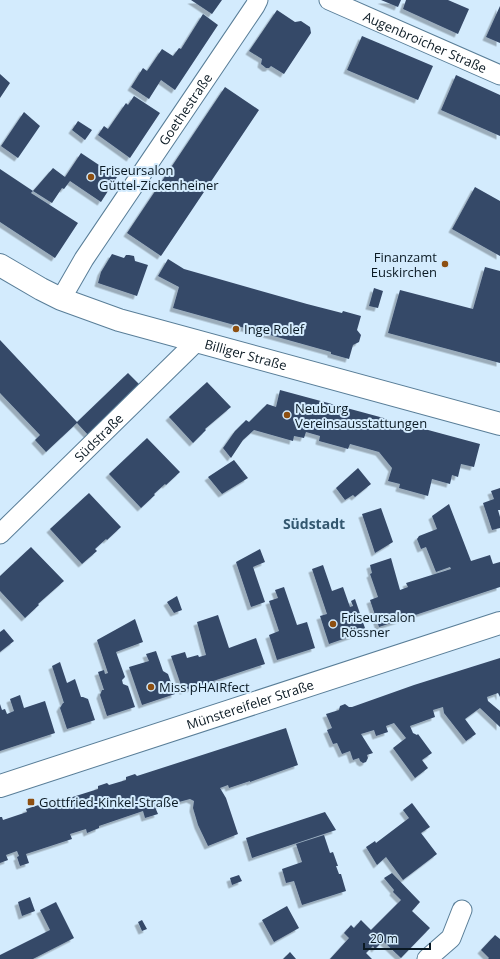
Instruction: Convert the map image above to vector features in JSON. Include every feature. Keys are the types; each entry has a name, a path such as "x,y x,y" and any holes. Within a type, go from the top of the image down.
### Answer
{"street":[{"name":"Goethestraße","path":"61,299 84,259 258,0"},
{"name":"Augenbroicher Straße","path":"329,0 500,75"},
{"name":"Billiger Straße","path":"0,265 61,299 119,320 500,424"},
{"name":"Südstraße","path":"0,534 197,341"},
{"name":"Münstereifeler Straße","path":"0,786 500,623"},
{"path":"427,959 451,938 462,910"}],"building":[{"path":"191,0 222,0 212,14"},
{"path":"381,0 401,0 398,7"},
{"path":"406,0 448,0 469,9 458,34 403,9"},
{"path":"500,6 500,43 486,37"},
{"path":"277,10 295,22 301,21 310,27 311,33 284,74 271,66 266,68 261,64 262,59 249,51"},
{"path":"203,14 218,25 175,90 161,80 149,99 131,87 143,68 147,71 162,49 173,56 179,48 181,49"},
{"path":"362,36 433,66 418,100 347,70"},
{"path":"0,74 10,83 0,98"},
{"path":"456,75 500,95 500,136 441,110"},
{"path":"225,87 259,110 161,256 127,233"},
{"path":"134,96 160,113 130,158 98,135 104,126 108,129 126,103 128,105"},
{"path":"24,112 40,126 18,158 1,146"},
{"path":"78,121 92,130 85,140 72,130"},
{"path":"81,153 117,177 101,202 70,181 64,189 62,188 52,203 33,191 53,168 65,177"},
{"path":"0,169 33,191 31,193 78,223 55,258 0,222"},
{"path":"475,187 500,201 500,256 452,229"},
{"path":"112,254 124,258 126,255 134,256 135,261 148,265 137,296 98,283 101,272"},
{"path":"168,259 184,269 307,304 361,316 357,330 361,335 359,342 353,345 349,359 331,354 331,352 173,308 179,287 158,276"},
{"path":"485,267 500,271 500,363 388,333 400,290 473,309"},
{"path":"374,288 383,291 378,308 369,306"},
{"path":"0,340 77,422 128,373 142,387 89,436 77,423 46,452 35,440 40,435 0,393"},
{"path":"207,382 231,407 205,429 206,430 193,443 169,417"},
{"path":"280,390 480,444 474,467 461,464 458,477 452,475 450,484 432,479 428,496 399,488 400,484 388,481 392,468 379,452 350,444 348,449 319,441 320,436 306,432 304,438 294,436 293,441 254,430 243,440 231,458 223,448 235,431 246,420 249,422 267,404 276,407"},
{"path":"147,438 180,472 154,494 155,495 141,508 109,474"},
{"path":"234,460 248,478 222,494 208,477"},
{"path":"358,468 371,484 355,497 353,495 345,500 336,488"},
{"path":"500,488 500,510 498,510 500,517 500,528 492,530 483,503 494,499 491,491"},
{"path":"89,493 121,527 95,549 97,551 82,564 50,529"},
{"path":"449,504 471,561 490,555 493,564 500,562 500,587 379,627 370,600 378,597 370,574 372,573 370,565 391,558 400,590 408,587 406,583 451,569 450,567 436,572 426,547 421,549 417,539 419,536 437,529 432,516"},
{"path":"381,508 393,542 375,553 362,514"},
{"path":"31,547 64,581 38,604 39,605 25,618 0,591 0,576"},
{"path":"260,549 265,562 253,567 265,602 251,607 236,562"},
{"path":"323,565 332,591 343,587 350,607 353,606 351,601 355,599 366,631 329,644 320,616 327,614 312,569"},
{"path":"284,587 297,625 307,622 315,648 277,660 269,635 279,631 269,601 278,598 275,590"},
{"path":"177,596 182,610 174,613 167,602"},
{"path":"218,615 229,648 256,638 265,664 183,691 171,656 185,652 187,658 198,655 199,657 206,655 197,622"},
{"path":"135,619 143,642 116,652 125,677 122,680 123,684 128,686 135,707 107,716 100,695 102,690 104,690 98,672 104,670 105,674 108,673 97,640"},
{"path":"4,629 14,641 0,652 0,632"},
{"path":"156,651 163,671 168,674 175,694 142,705 129,667 149,661 146,654"},
{"path":"500,658 500,697 498,693 487,697 488,701 500,711 500,727 480,708 465,719 476,734 466,741 444,713 443,707 433,710 435,717 410,726 413,733 418,734 432,753 422,760 428,768 415,778 393,748 406,738 394,723 386,726 388,732 376,736 374,730 361,734 373,753 367,755 368,758 366,762 363,763 359,758 353,760 350,751 342,754 337,743 333,744 327,730 332,728 326,714 339,710 340,706 345,704 352,707 414,685"},
{"path":"60,662 67,683 75,679 81,697 88,699 95,720 67,729 60,708 64,703 52,666"},
{"path":"20,695 24,708 45,701 55,733 0,751 0,704 2,710 5,709 7,714 14,711 10,699"},
{"path":"286,728 298,765 250,782 229,788 228,785 220,788 226,798 238,834 208,846 198,825 193,808 194,801 190,799 179,802 178,799 155,807 158,814 145,818 143,811 99,826 99,828 87,833 86,829 70,834 72,839 26,854 29,863 20,866 17,851 6,855 8,860 0,863 0,817 2,817 3,820 27,812 26,809 45,803 46,806 98,789 98,786 107,783 109,785 126,780 126,777 135,774 137,776"},
{"path":"412,803 430,827 421,833 437,854 403,880 386,857 377,865 366,847 375,841 376,843 409,818 403,810"},
{"path":"325,812 336,830 252,858 246,838"},
{"path":"324,835 330,853 333,852 338,866 336,866 339,874 341,874 346,891 302,905 294,881 286,883 282,869 302,862 296,844"},
{"path":"392,873 420,902 412,911 430,928 401,958 383,941 375,949 373,946 366,953 372,959 330,959 349,938 344,933 351,925 354,928 361,920 371,930 401,900 393,892 394,890 384,878"},
{"path":"239,875 242,881 232,885 230,878"},
{"path":"30,897 35,911 22,916 18,902"},
{"path":"56,902 74,938 33,959 0,959 0,955 50,930 40,910"},
{"path":"287,906 299,928 274,942 262,920"},
{"path":"142,920 147,929 142,931 138,922"},
{"path":"495,935 500,939 500,959 488,959 489,958 481,950"},
{"path":"290,952 296,959 283,959"}],"place":[{"name":"Friseursalon Güttel-Zickenheiner","path":"91,177"},
{"name":"Finanzamt Euskirchen","path":"445,264"},
{"name":"Inge Rolef","path":"236,329"},
{"name":"Neuburg Vereinsausstattungen","path":"287,415"},
{"name":"Friseursalon Rössner","path":"333,624"},
{"name":"Miss pHAIRfect","path":"151,687"},
{"name":"Gottfried-Kinkel-Straße","path":"31,802"}],"district":[{"name":"Südstadt","path":"314,524"}]}
